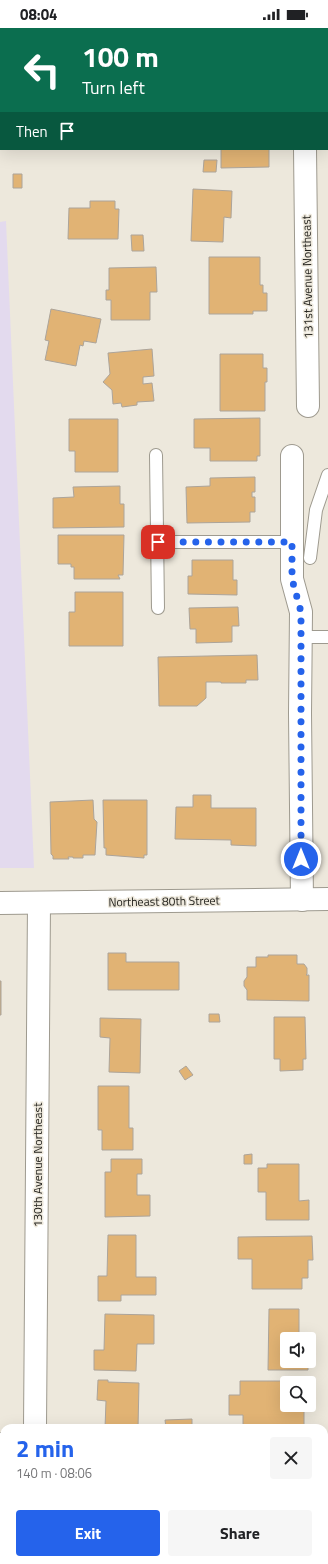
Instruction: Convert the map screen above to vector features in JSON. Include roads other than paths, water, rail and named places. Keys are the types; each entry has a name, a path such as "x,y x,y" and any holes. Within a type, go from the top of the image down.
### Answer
{"street":[{"name":"131st Avenue Northeast","path":"304,150 308,406"},
{"path":"292,456 292,579 301,612 300,713 302,900"},
{"name":"Northeast 80th Street","path":"0,903 328,899"},
{"name":"130th Avenue Northeast","path":"35,1424 39,902"}],"lane":[{"path":"156,454 158,608"},
{"path":"310,558 316,510 328,475"},
{"path":"158,542 292,542"},
{"path":"301,637 328,637"}]}
